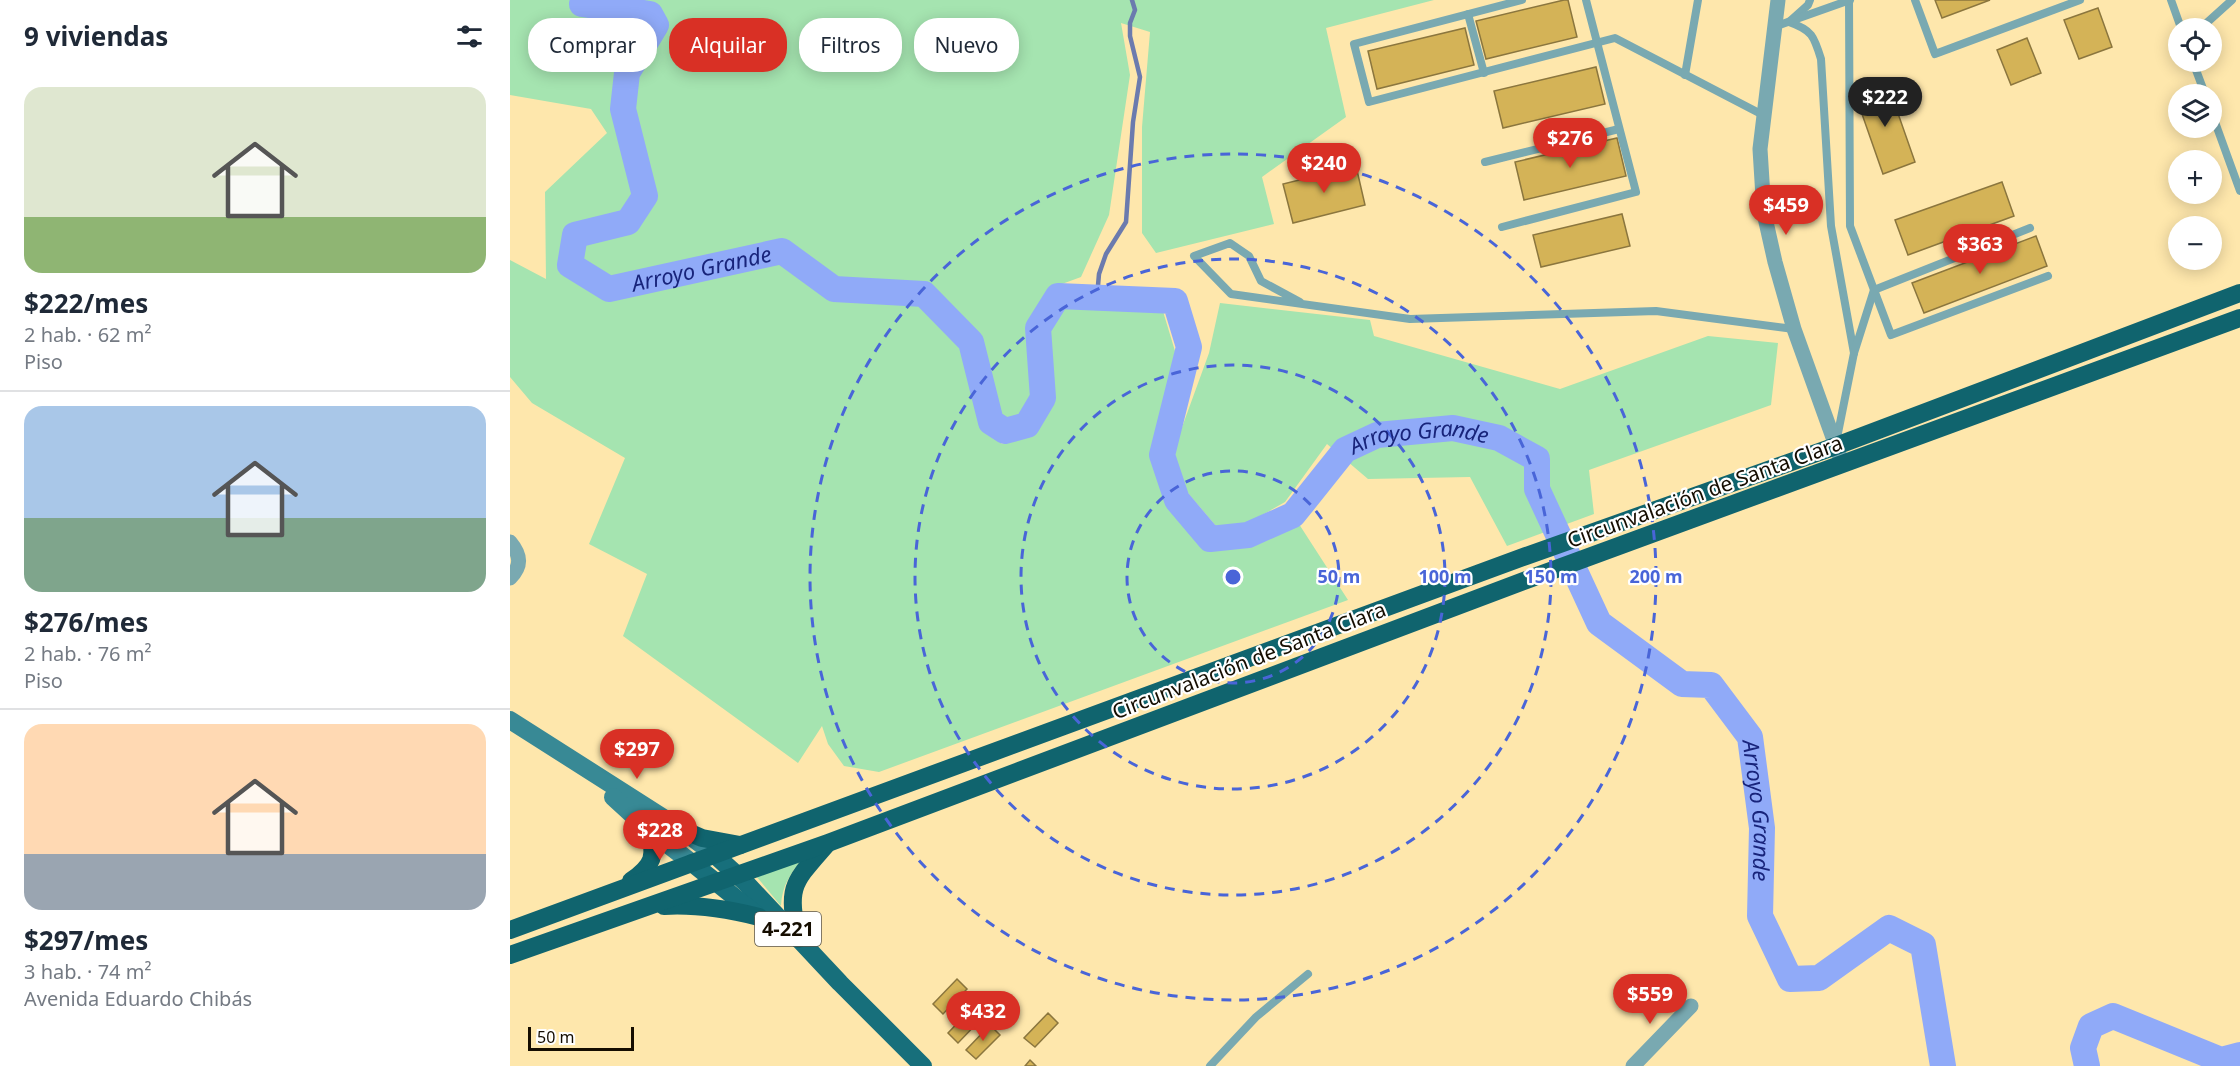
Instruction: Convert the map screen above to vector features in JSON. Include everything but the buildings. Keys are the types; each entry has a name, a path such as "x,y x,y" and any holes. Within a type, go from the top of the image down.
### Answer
{"highway":[{"name":"Circunvalación de Santa Clara","path":"510,930 1526,556 1836,446 2240,293"},
{"name":"Circunvalación de Santa Clara","path":"510,956 828,843 1537,576 2240,318"},
{"path":"681,829 702,838 742,845"},
{"path":"621,888 642,874 652,862 654,847 650,830"},
{"path":"798,939 792,894 798,877 828,843"},
{"path":"647,907 687,905 719,907 759,917"}],"main road":[{"path":"510,720 681,829 737,874"},
{"path":"574,761 650,830 715,882"},
{"name":"4-221","path":"737,874 923,1066"},
{"name":"4-221","path":"715,882 840,982"}],"street":[{"path":"1778,0 1781,25 1763,115 1760,149 1764,213 1774,262 1794,328 1844,465"},
{"path":"510,542 517,550 519,561 518,570 510,578"},
{"path":"1633,1066 1691,1006"}],"lane":[{"path":"1522,0 1354,44 1369,102 1615,38 1763,115"},
{"path":"1502,226 1636,192 1586,0"},
{"path":"1686,75 1698,0"},
{"path":"1781,25 1808,5 1810,0"},
{"path":"1781,25 1849,0 1850,226 1891,335 2048,276"},
{"path":"1915,0 1935,54 2080,0"},
{"path":"2171,0 2177,18"},
{"path":"2212,18 2232,0"},
{"path":"1468,14 1484,73"},
{"path":"1781,25 1802,27 1815,37 1821,59 1831,226 1854,353"},
{"path":"1485,162 1620,129"},
{"path":"2221,138 2240,191"},
{"path":"1874,290 2030,228"},
{"path":"1300,302 1261,281 1249,256 1230,243 1194,256 1231,294 1410,319 1656,310 1794,328"},
{"path":"1836,446 1854,353 1874,290"},
{"path":"1209,1066 1256,1017 1308,974"}],"green space":[{"path":"510,0 1434,0 1326,28 1346,117 1262,177 1274,224 1156,253 1142,233 1142,127 1150,32 1121,23 1130,75 1109,215 1081,277 1051,288 1027,340 1033,396 1001,444 1031,436 1050,404 1048,331 1065,304 1162,308 1175,351 1152,453 1169,502 1203,546 1254,542 1297,521 1348,600 879,772 844,766 828,744 822,726 798,763 623,636 647,574 589,544 625,458 532,403 510,377 510,260 546,279 545,192 607,133 591,109 510,95"},
{"path":"1220,303 1370,320 1374,336 1560,389 1708,336 1778,343 1771,405 1589,470 1594,514 1507,546 1470,477 1368,479 1327,444 1285,502 1248,523 1216,526 1187,492 1173,452 1209,353"},
{"path":"802,859 787,881 781,906 756,876"}],"waterway":[{"name":"Arroyo Grande","path":"583,0 582,4 650,14 656,25 627,73 623,109 645,196 628,222 575,235 570,265 609,289 782,251 834,289 924,294 971,342 991,422 1005,431 1027,425 1043,398 1038,328 1058,296 1175,301 1189,347 1162,455 1177,500 1210,539 1248,535 1293,515 1345,450 1377,435 1453,428 1499,438 1537,459 1537,489 1599,623 1682,684 1711,685 1750,737 1762,828 1760,916 1790,979 1819,978 1889,928 1923,945 1943,1066"},
{"path":"1097,297 1099,274 1106,254 1126,222 1133,122 1140,77 1130,36 1130,23 1135,10 1132,0"},
{"name":"Arroyo Grande","path":"2087,1066 2083,1048 2091,1026 2113,1016 2221,1060 2240,1055"}]}
